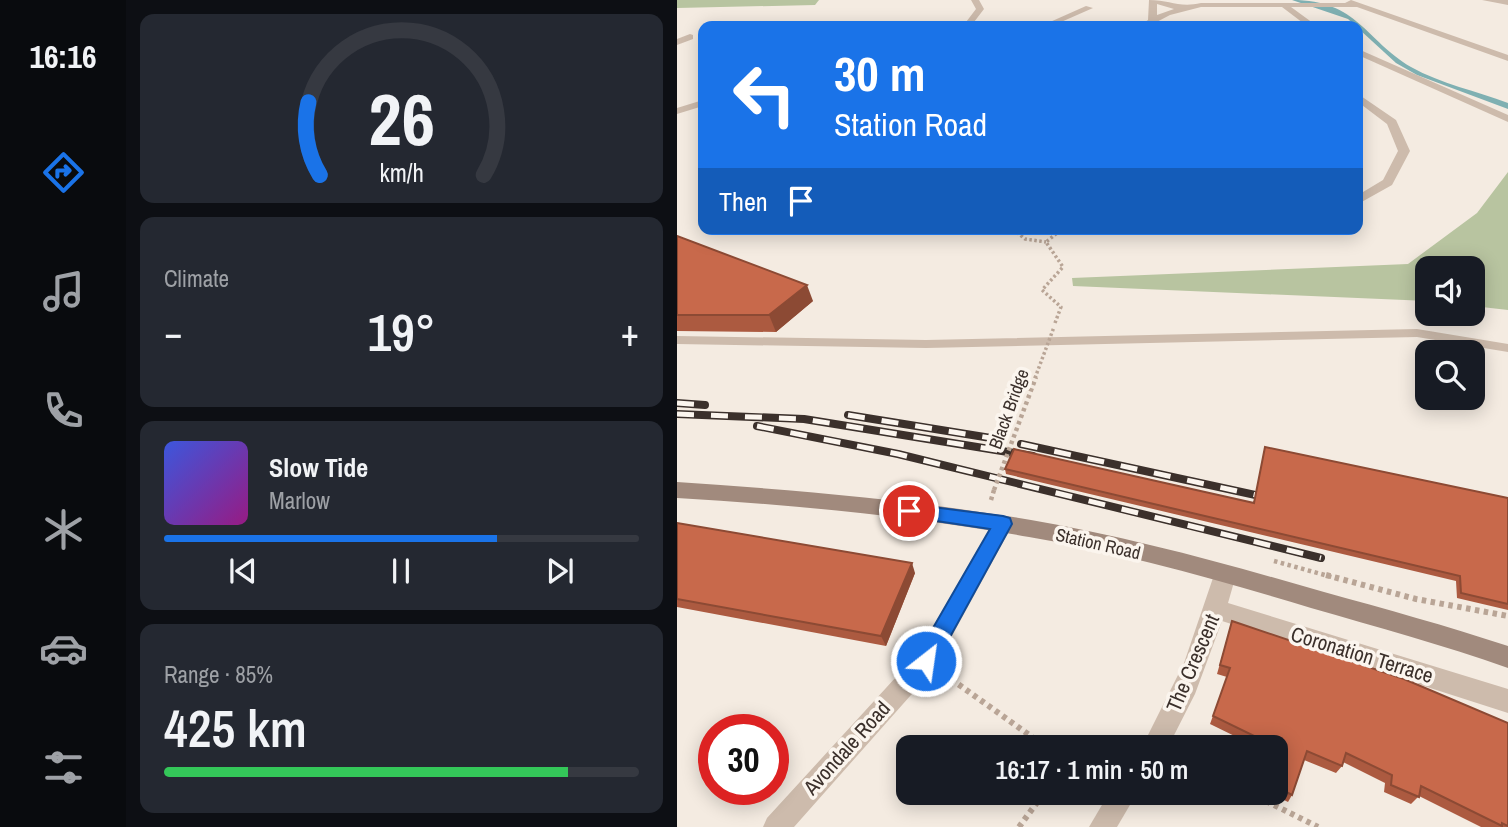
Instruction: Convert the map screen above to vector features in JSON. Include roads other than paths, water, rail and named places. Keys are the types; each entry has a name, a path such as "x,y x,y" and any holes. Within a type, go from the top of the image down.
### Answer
{"street":[{"path":"971,21 980,9 975,0"},
{"path":"1181,9 1153,0 1152,21 1181,9 1201,5 1308,7 1356,3"},
{"path":"1344,0 1508,58"},
{"path":"1486,0 1508,3"},
{"path":"1283,7 1305,21"},
{"path":"1057,21 1089,8"},
{"path":"677,43 690,37"},
{"path":"1363,54 1508,119"},
{"path":"1363,101 1392,122 1404,151 1388,182 1363,197"},
{"path":"677,111 698,105"},
{"name":"Station Road","path":"677,490 813,498 1003,524 1085,539 1225,575 1458,640 1508,657"},
{"name":"Avondale Road","path":"776,827 926,661 1003,524"},
{"name":"The Crescent","path":"1161,735 1202,651 1225,575"},
{"name":"Coronation Terrace","path":"1215,610 1508,701"},
{"path":"1102,827 1116,805"}],"lane":[{"path":"677,340 926,344 1417,333 1508,348"}],"water":[{"path":"1292,0 1332,7 1356,21"},
{"path":"1363,27 1411,67 1447,83 1508,103 1508,109 1417,75 1396,63 1363,33"}],"railway":[{"path":"677,403 705,405"},
{"path":"677,414 804,419 1033,456"},
{"path":"848,415 997,439"},
{"path":"757,426 898,454 1321,558"},
{"path":"1021,444 1274,499"}]}
